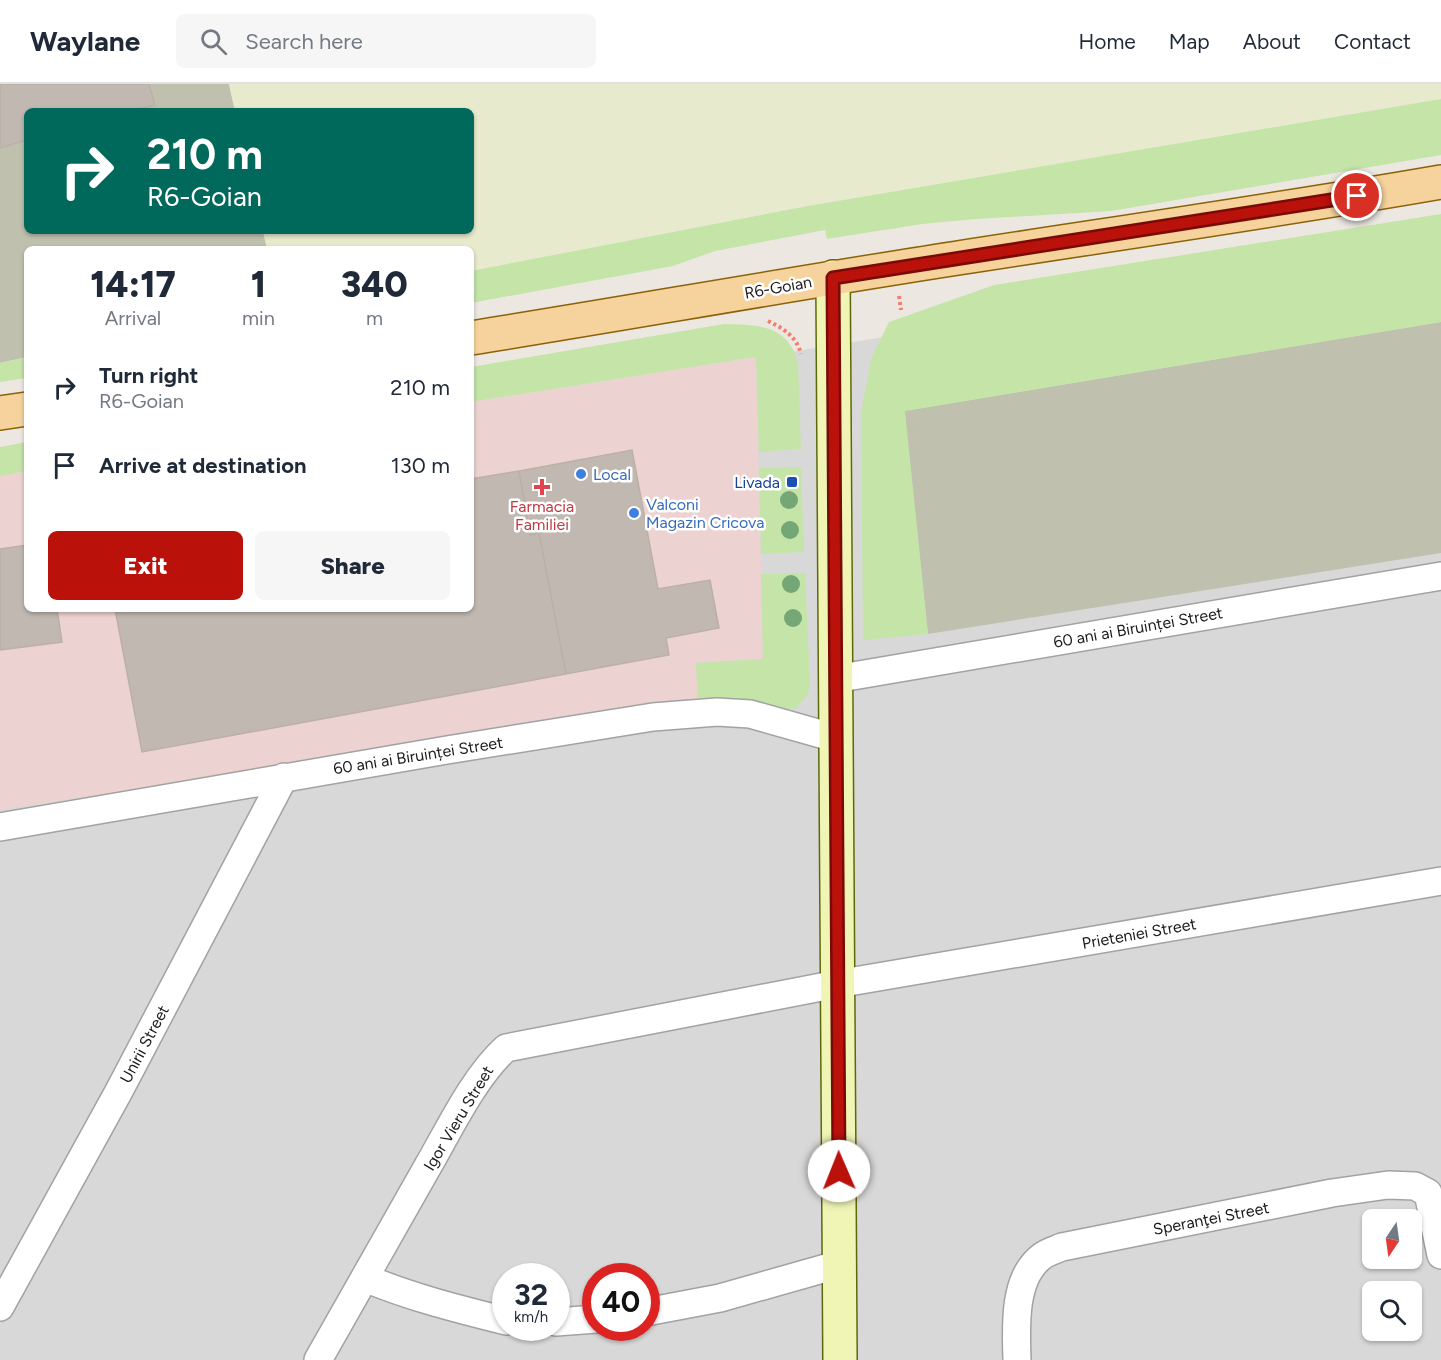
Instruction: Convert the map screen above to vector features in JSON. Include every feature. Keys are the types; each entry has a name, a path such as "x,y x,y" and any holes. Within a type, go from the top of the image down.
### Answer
{"main road":[{"name":"R6-Goian","path":"474,338 1441,182"},
{"path":"0,413 24,409"}],"street":[{"path":"833,278 840,1360"},
{"name":"60 ani ai Biruinței Street","path":"835,679 1441,576"},
{"name":"60 ani ai Biruinței Street","path":"0,827 284,777 653,717 717,712 750,714 835,738"},
{"name":"Unirii Street","path":"0,1307 119,1091 284,777"},
{"name":"Prieteniei Street","path":"837,984 1441,881"},
{"name":"Igor Vieru Street","path":"318,1360 456,1117 483,1073 506,1048 837,984"},
{"name":"Speranţei Street","path":"1017,1360 1016,1330 1020,1289 1033,1264 1043,1255 1062,1247 1332,1193 1388,1185 1415,1186 1428,1193 1441,1255"},
{"path":"660,1309 720,1298 840,1264"},
{"path":"365,1278 394,1290 492,1318"}],"path":[{"path":"767,320 784,329 794,339 801,355"}],"shaded area":[{"path":"0,84 229,84 234,108 24,108 24,234 264,234 266,246 24,246 24,358 0,363"},
{"path":"229,84 1441,84 1441,99 808,206 474,270 474,246 266,246 264,234 474,234 474,108 234,108"},
{"path":"1441,248 1441,1360 0,1360 0,476 24,472 24,612 474,612 474,403"},
{"path":"1441,322 1441,553 928,634 904,411"},
{"path":"756,357 763,659 696,663 698,701 0,810 0,476 24,472 24,612 474,612 474,402"}],"green space":[{"path":"1441,99 1441,155 1111,211 922,224 827,239 825,230 715,251 673,266 474,302 474,270 808,206"},
{"path":"1441,214 1441,322 905,411 928,634 863,640 861,413 871,359 889,322 994,285"},
{"path":"724,324 759,326 769,329 786,340 793,349 798,362 801,449 759,452 756,357 474,402 474,366"},
{"path":"24,358 24,378 0,382 0,363"},
{"path":"24,443 24,472 0,476 0,447"},
{"path":"801,467 804,552 761,554 759,468"},
{"path":"805,573 810,687 806,697 795,709 698,701 696,663 763,659 761,574"}],"building":[{"path":"0,84 149,84 155,105 144,108 24,108 24,141 0,148"},
{"path":"632,450 658,589 710,580 719,628 666,638 669,655 566,674 539,533 530,535 519,471"},
{"path":"519,471 530,535 539,533 566,674 142,752 116,612 474,612 474,478"},
{"path":"24,545 24,612 57,612 62,642 0,650 0,549"}],"place":[{"name":"Local","path":"581,474"},
{"name":"Livada","path":"792,482"},
{"name":"Farmacia Familiei","path":"542,487"},
{"name":"Valconi Magazin Cricova","path":"634,513"}],"route":[{"path":"839,1171 833,278 1357,196"}]}
